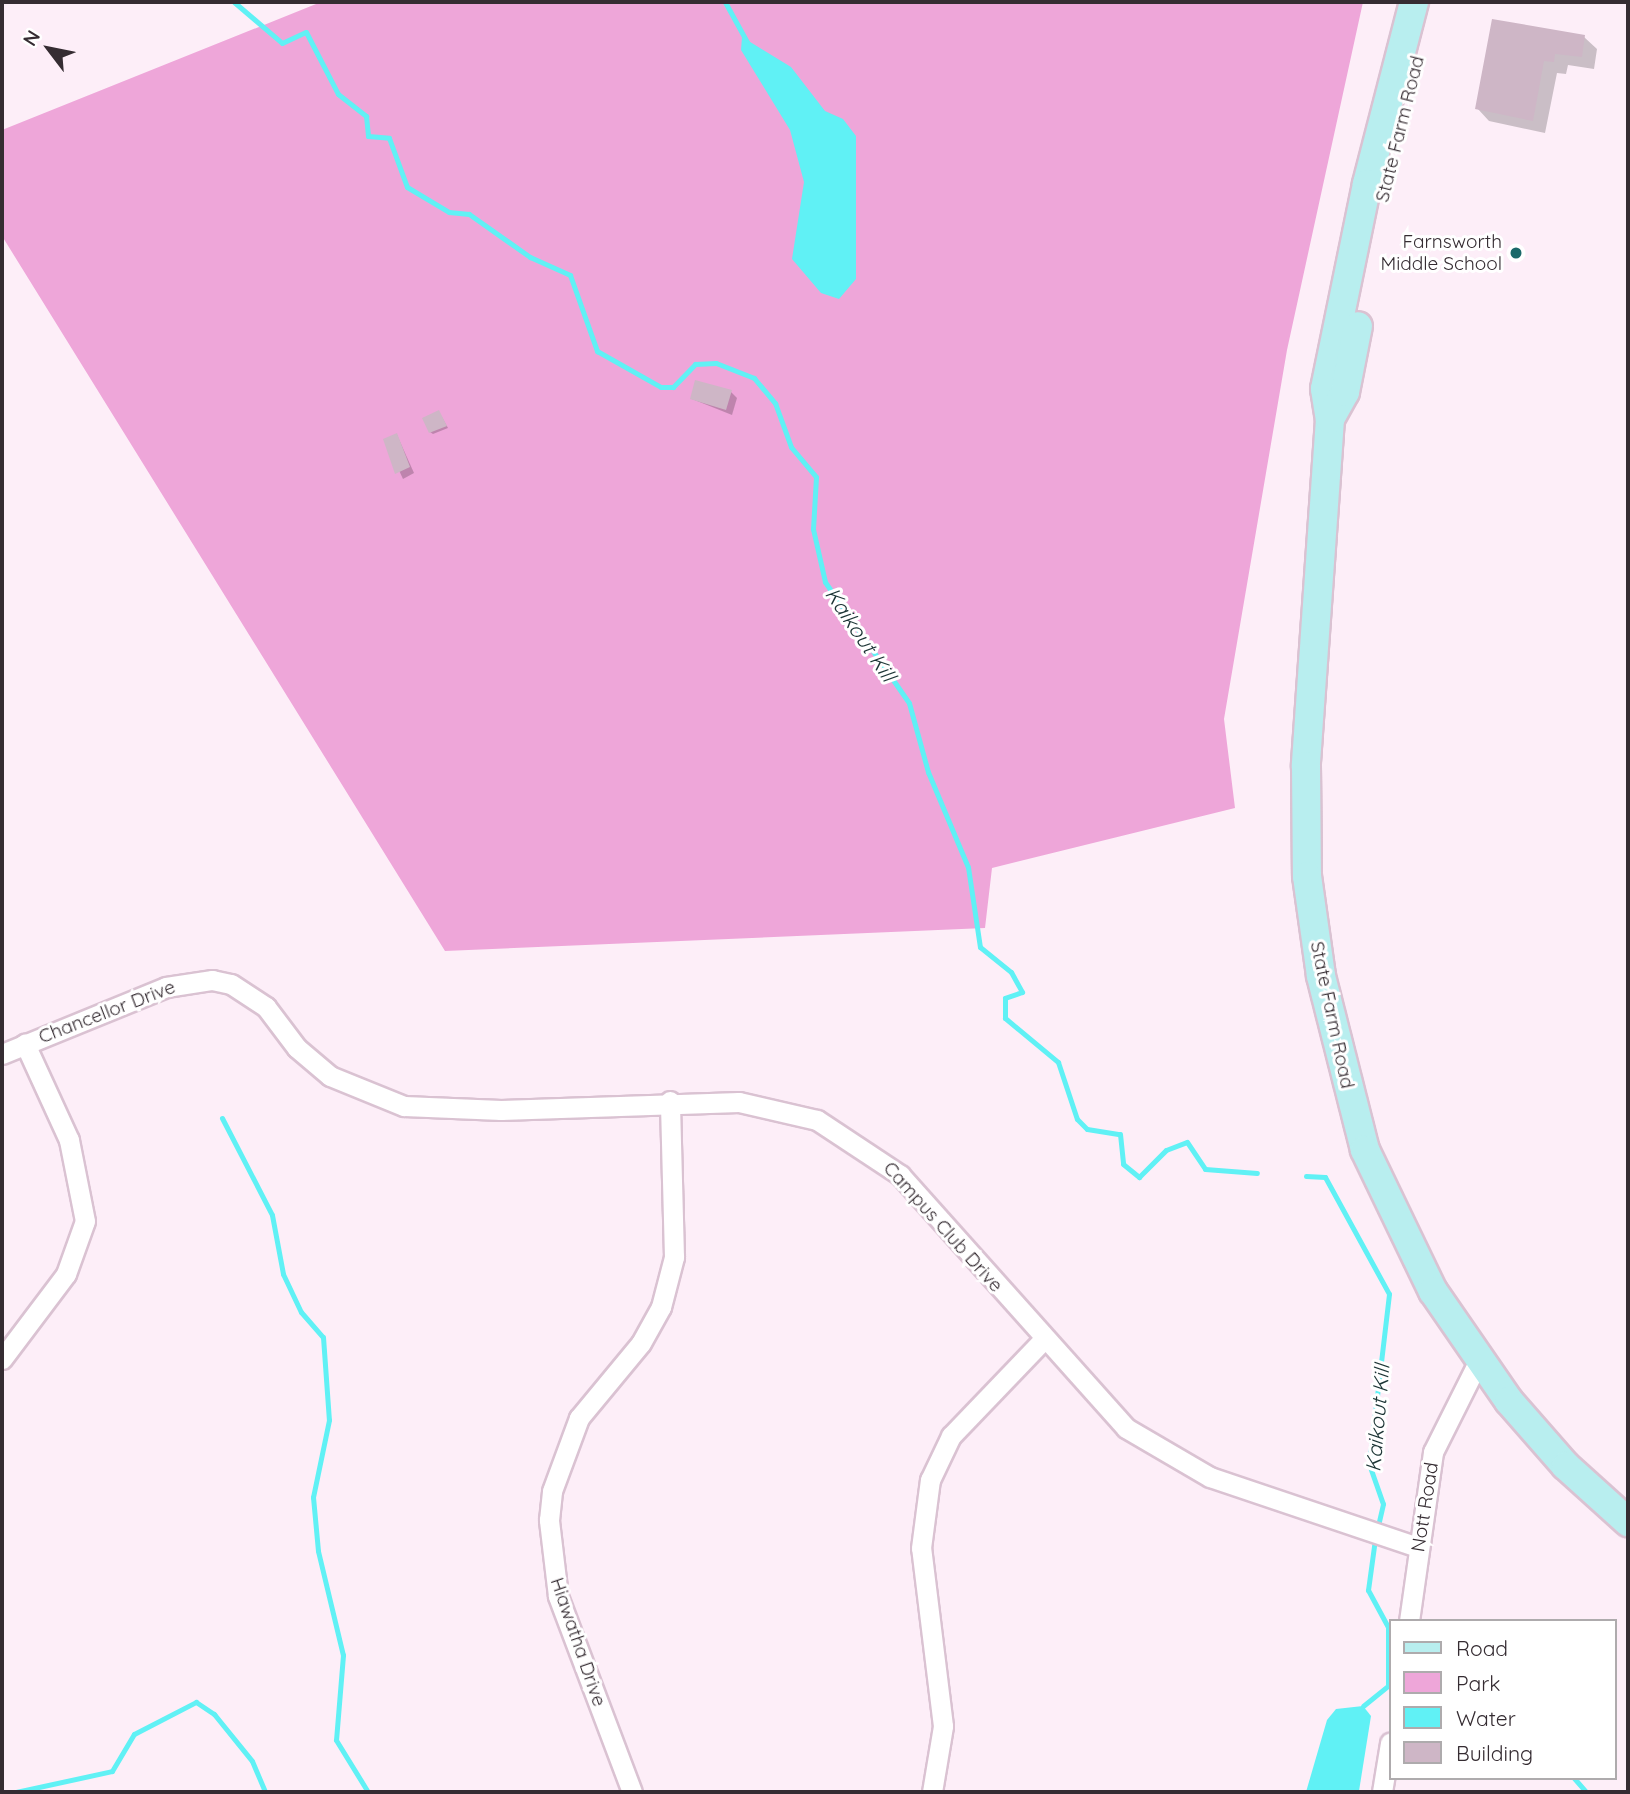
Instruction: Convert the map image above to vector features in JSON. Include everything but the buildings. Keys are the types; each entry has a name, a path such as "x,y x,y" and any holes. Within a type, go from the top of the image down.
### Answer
{"main road":[{"name":"State Farm Road","path":"1414,2 1367,184 1325,389 1330,419 1306,766 1307,876 1321,976 1365,1150 1433,1291 1478,1362 1566,1466 1628,1522"},
{"name":"State Farm Road","path":"1330,419 1345,392 1386,176 1433,2"}],"street":[{"name":"Chancellor Drive","path":"2,1054 190,980"},
{"name":"Campus Club Drive","path":"190,980 231,984 248,993 330,1076 404,1106 501,1110 670,1101 766,1104 842,1133 900,1175 1126,1428 1165,1454 1210,1477 1418,1547"},
{"name":"Chancellor Drive","path":"2,1359 66,1274 85,1221 69,1140 25,1044"},
{"name":"Hiawatha Drive","path":"632,1792 558,1596 549,1520 552,1491 579,1418 641,1343 661,1307 674,1257 670,1101"},
{"path":"932,1792 943,1726 920,1548 930,1480 951,1436 1044,1339"},
{"name":"Nott Road","path":"1409,1619 1433,1452 1478,1362"},
{"path":"1382,1792 1388,1755"}],"green space":[{"path":"321,2 1363,2 1287,350 1224,719 1235,808 992,868 985,928 445,951 2,236 2,130"}],"water":[{"path":"742,37 791,67 825,111 843,119 856,136 856,279 839,299 821,293 792,259 804,182 790,130 741,50"},
{"path":"1363,1706 1371,1716 1359,1791 1306,1792 1327,1720 1336,1709"}],"waterway":[{"name":"Kaikout Kill","path":"234,2 282,43 306,32 338,94 366,116 368,136 389,138 407,187 449,212 469,214 530,257 570,275 597,351 661,387 673,387 695,364 716,363 754,378 775,403 791,447 816,477 813,529 825,582 909,703 928,772 968,867 980,947 1011,972 1022,992 1005,998 1005,1018 1058,1062 1077,1119 1087,1129 1120,1134 1123,1164 1139,1177 1166,1150 1187,1142 1205,1169 1257,1173"},
{"path":"725,2 747,42"},
{"path":"222,1118 272,1215 283,1274 301,1312 323,1337 329,1420 313,1497 318,1551 343,1655 336,1740 368,1792"},
{"name":"Kaikout Kill","path":"1306,1176 1325,1177 1389,1294 1369,1464 1383,1504 1377,1529"},
{"name":"Kaikout Kill","path":"1363,1706 1388,1686 1388,1627 1368,1590 1375,1539"},
{"path":"16,1792 112,1771 134,1734 196,1702 214,1714 252,1761 265,1792"},
{"name":"Kaikout Kill","path":"1576,1780 1586,1792"}],"place":[{"name":"Farnsworth Middle School","path":"1516,253"}]}
